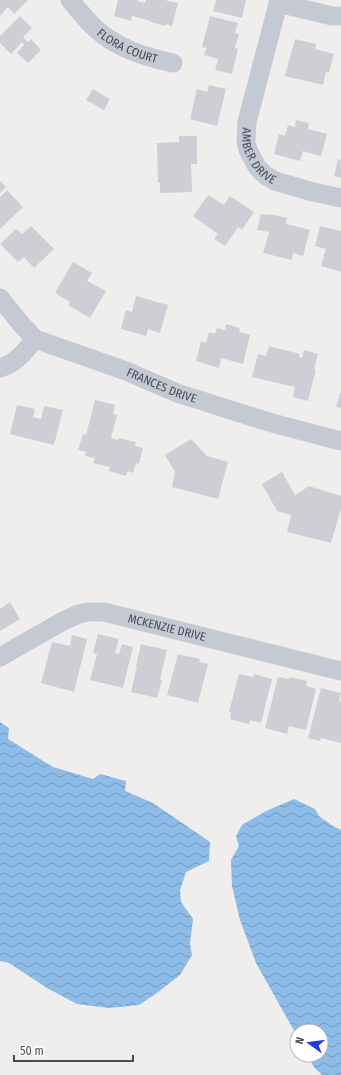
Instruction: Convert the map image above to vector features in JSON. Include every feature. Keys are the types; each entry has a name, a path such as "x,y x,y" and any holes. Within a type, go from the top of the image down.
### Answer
{"street":[{"name":"FLORA COURT","path":"70,0 95,29 108,38 123,47 147,57 173,63"},
{"path":"87,19 92,0"},
{"path":"278,1 332,16 341,16"},
{"name":"AMBER DRIVE","path":"278,1 246,122 246,142 248,150 257,167 265,175 275,181 341,198"},
{"name":"FRANCES DRIVE","path":"0,298 35,339 126,371 177,393 272,423 341,441"},
{"path":"0,368 8,366 19,358 35,339"},
{"name":"MCKENZIE DRIVE","path":"0,657 63,621 79,614 87,612 104,612 341,671"}],"water":[{"path":"0,722 9,728 8,739 53,767 93,779 100,774 126,781 125,791 153,803 210,842 209,861 186,872 180,890 181,902 193,919 190,943 192,955 180,975 139,1005 109,1008 77,1004 47,988 9,963 0,961"},
{"path":"294,799 315,809 319,816 341,830 341,1075 322,1075 312,1063 329,1063 329,1023 290,1023 256,963 240,920 232,886 231,860 239,846 236,836 242,825 266,811"}],"building":[{"path":"0,0 28,0 14,14 8,7 0,16"},
{"path":"118,0 138,0 145,3 146,0 165,0 178,3 172,26 166,24 165,26 132,16 131,21 114,16"},
{"path":"216,0 246,0 242,18 213,11"},
{"path":"20,16 32,28 23,37 28,42 31,39 41,50 28,63 17,53 24,45 22,42 11,54 0,43 0,36"},
{"path":"210,16 238,23 235,33 239,34 235,48 238,49 232,74 215,70 218,59 204,55 206,48 202,47"},
{"path":"295,39 316,44 315,49 334,54 329,73 326,72 323,85 285,76"},
{"path":"209,85 226,89 217,126 190,119 197,89 207,92"},
{"path":"93,89 110,99 104,110 86,100"},
{"path":"296,120 309,123 308,129 327,134 321,156 303,151 300,161 274,154 279,134 285,136 288,125 295,127"},
{"path":"179,136 197,136 197,164 191,164 192,192 160,193 160,183 158,183 157,143 179,142"},
{"path":"338,159 341,160 341,178 334,176"},
{"path":"0,181 6,187 0,193"},
{"path":"7,190 23,207 0,229 0,197"},
{"path":"208,195 224,205 230,196 254,212 242,230 238,227 225,246 214,239 218,234 193,216"},
{"path":"261,214 269,214 287,218 286,224 310,230 303,256 293,253 292,260 263,253 269,232 257,230"},
{"path":"31,226 54,249 34,268 24,257 18,262 0,244 16,229 22,234"},
{"path":"320,226 341,231 341,272 321,266 326,249 315,246"},
{"path":"73,262 92,273 87,281 106,291 90,318 68,305 70,302 55,293"},
{"path":"136,296 168,305 160,333 148,329 146,336 121,329 126,310 132,312"},
{"path":"226,324 240,328 239,332 250,335 243,364 221,358 219,368 196,361 201,341 206,343 209,332 215,334 217,328 225,330"},
{"path":"269,346 300,354 299,357 302,358 304,350 318,354 308,401 293,397 295,387 252,377 258,354 266,356"},
{"path":"341,391 341,408 336,407"},
{"path":"95,400 115,405 113,414 117,415 111,438 118,440 119,438 136,442 135,446 143,448 139,464 136,463 133,473 128,471 126,476 109,471 110,467 93,463 95,458 85,456 86,452 78,450 83,434 86,435"},
{"path":"17,405 35,409 33,417 41,419 44,406 63,410 54,445 10,434"},
{"path":"191,439 207,456 228,462 218,499 172,487 175,472 165,455"},
{"path":"282,472 295,495 309,486 341,496 341,509 331,543 287,532 291,515 277,511 262,484"},
{"path":"10,602 20,619 0,631 0,609"},
{"path":"98,634 119,639 115,653 119,654 122,644 133,647 123,688 90,680 97,654 93,653"},
{"path":"72,635 87,639 74,692 41,683 52,642 70,646"},
{"path":"141,644 167,650 160,679 162,680 157,698 131,692"},
{"path":"178,654 200,659 199,662 208,664 198,703 167,695"},
{"path":"239,674 253,677 254,674 272,679 261,723 250,720 249,724 230,719 231,712 229,712"},
{"path":"278,677 289,679 290,677 307,681 306,686 316,689 306,730 289,726 287,734 265,728"},
{"path":"321,688 341,693 339,701 341,702 341,743 321,738 320,741 308,738"}]}
